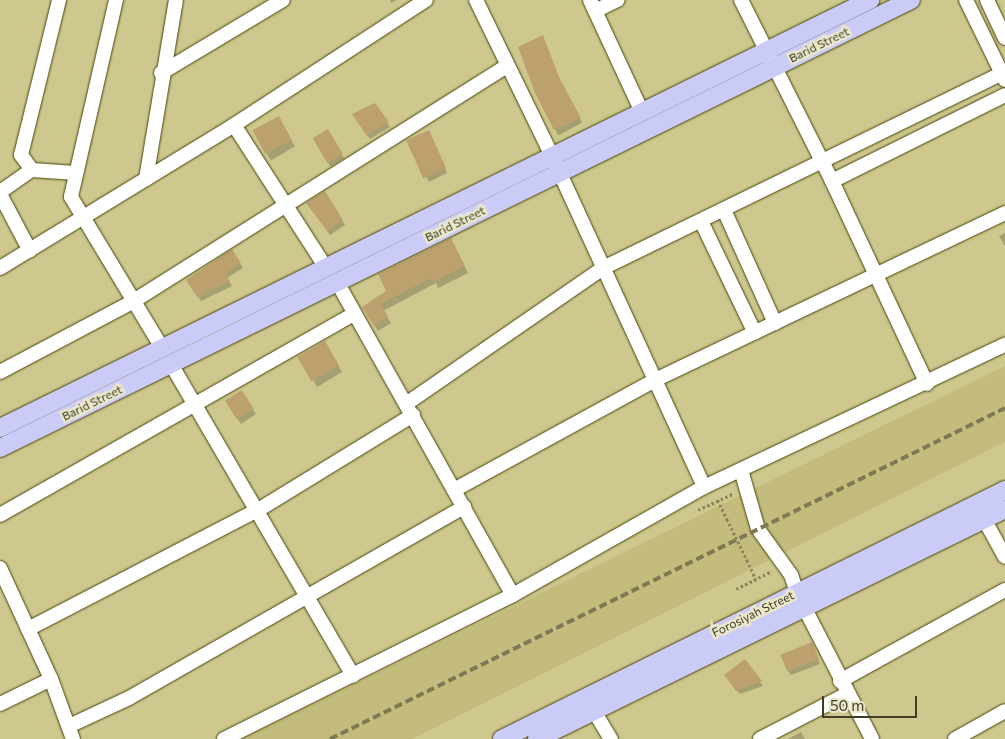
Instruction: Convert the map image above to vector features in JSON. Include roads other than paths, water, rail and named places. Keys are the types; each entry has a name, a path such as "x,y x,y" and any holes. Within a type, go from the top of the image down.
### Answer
{"main road":[{"name":"Barid Street","path":"0,448 911,0"},
{"name":"Barid Street","path":"0,428 861,2"},
{"name":"Forosiyah Street","path":"537,739 594,711 1005,490"},
{"name":"Forosiyah Street","path":"502,739 801,600 1005,509"}],"street":[{"path":"32,170 21,156 59,0"},
{"path":"116,0 70,196 132,302 162,348"},
{"path":"146,179 161,73 176,0"},
{"path":"161,73 283,0"},
{"path":"0,268 30,251 82,216 234,125 426,0"},
{"path":"476,0 552,156 558,173 704,487"},
{"path":"618,0 592,5 642,112"},
{"path":"741,0 773,68 832,181 927,384"},
{"path":"28,629 258,510 410,410 603,268 822,162 1003,78 966,0"},
{"path":"987,0 1005,38"},
{"path":"0,372 132,302 507,66"},
{"path":"832,181 1005,95"},
{"path":"234,125 326,268"},
{"path":"30,251 0,193 32,170 76,173"},
{"path":"724,210 775,323"},
{"path":"454,490 655,380 1005,213"},
{"path":"700,221 755,333"},
{"path":"337,282 512,595"},
{"path":"0,515 354,314"},
{"path":"224,739 512,595 704,487 927,384 1005,345"},
{"path":"171,364 309,596 353,676"},
{"path":"741,470 758,528 791,574 801,600 840,681 872,739"},
{"path":"0,570 51,679 71,732 464,507"},
{"path":"984,519 1005,556"},
{"path":"840,681 1005,590"},
{"path":"0,704 51,679"},
{"path":"760,739 847,694"},
{"path":"594,711 610,739"},
{"path":"955,739 1005,711"}],"railway":[{"path":"330,739 1005,408"}]}
